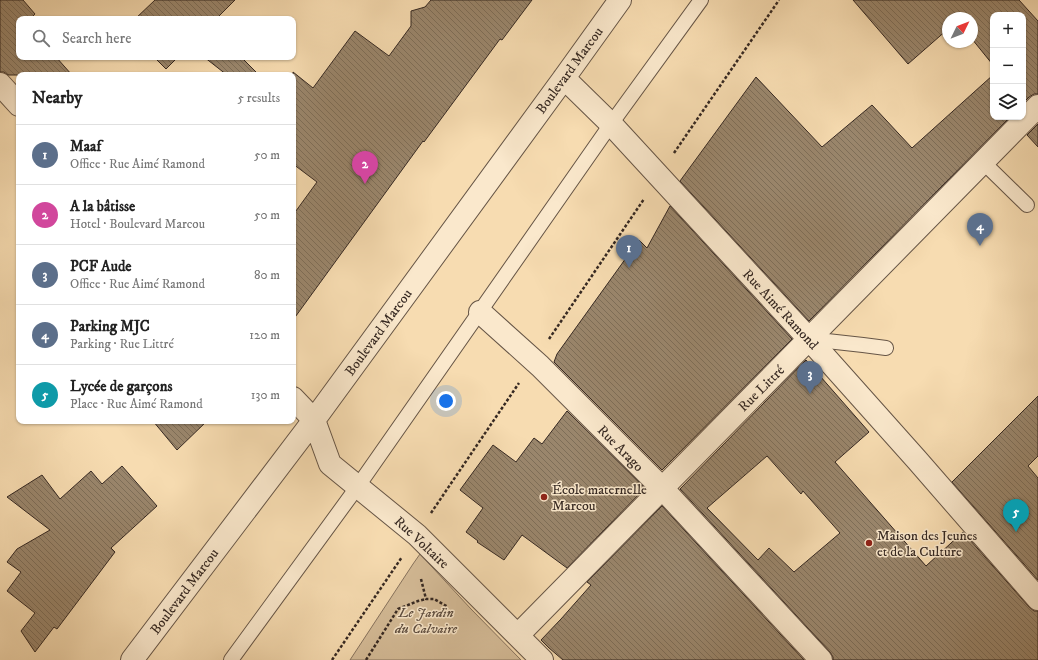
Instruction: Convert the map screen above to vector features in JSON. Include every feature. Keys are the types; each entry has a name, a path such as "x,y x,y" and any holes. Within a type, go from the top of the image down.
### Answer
{"street":[{"name":"Boulevard Marcou","path":"132,660 314,420 620,0"},
{"name":"Rue Aimé Ramond","path":"564,78 611,124 809,339 912,454 1038,599"},
{"path":"0,84 16,102"},
{"name":"Rue Littré","path":"518,635 1038,106"},
{"name":"Rue Arago","path":"480,312 534,361 662,488 821,660"},
{"path":"296,401 314,420"},
{"name":"Rue Voltaire","path":"314,420 330,464 417,535 542,660"}],"lane":[{"path":"231,660 358,486 611,124 701,0"},
{"path":"983,162 1027,205"},
{"path":"809,339 886,348"}],"path":[{"path":"332,660 779,0"},
{"path":"366,660 398,609 418,600 426,599"}],"green space":[{"name":"Le Jardin du Calvaire","path":"420,554 471,609 521,660 350,660"}],"building":[{"path":"0,0 23,0 35,14 33,16 16,16 16,60 59,60 69,72 16,72 16,75 8,75 4,72 0,72"},
{"path":"155,0 235,0 219,16 138,16"},
{"path":"431,0 532,0 502,40 500,39 424,142 423,141 296,316 296,211 317,182 296,166 296,74 313,88 355,31 389,56 411,26 411,11 425,7"},
{"path":"853,0 1019,0 1038,21 1038,94 1034,94 1026,100 1026,12 990,12 990,61 978,46 978,12 942,12 942,34 908,64"},
{"path":"157,60 175,60 166,69"},
{"path":"208,60 244,60 256,72 223,72"},
{"path":"756,77 822,147 872,105 912,148 990,78 990,120 1007,120 809,321 680,181"},
{"path":"1038,124 1038,147 1027,135"},
{"path":"670,206 792,339 662,470 554,362 557,354 639,240 647,248"},
{"path":"806,360 869,432 835,462 926,566 963,532 1029,607 1034,611 1038,611 1038,660 833,660 830,652 680,489","holes":["767,456 801,494 803,491 840,533 794,572 769,548 758,560 707,508"]},
{"path":"1038,396 1038,456 1028,466 1038,478 1038,580 952,482"},
{"name":"École maternelle Marcou","path":"567,411 645,488 567,568 522,535 504,560 477,542 478,541 466,532 483,508 460,490 493,445 516,462 534,438 542,444"},
{"path":"155,424 204,424 177,450"},
{"path":"122,466 157,506 111,548 115,552 57,629 54,627 35,652 21,631 35,613 7,591 21,572 7,562 17,549 50,530 7,497 42,475 60,499 91,471 102,484"},
{"path":"662,506 804,660 563,660 541,640 591,585 587,582"}],"place":[{"name":"A la bâtisse","path":"365,184"},
{"name":"Parking MJC","path":"980,246"},
{"name":"Maaf","path":"629,268"},
{"name":"PCF Aude","path":"810,394"},
{"name":"École maternelle Marcou","path":"544,497"},
{"name":"Lycée de garçons","path":"1016,532"},
{"name":"Maison des Jeunes et de la Culture","path":"869,543"}]}
